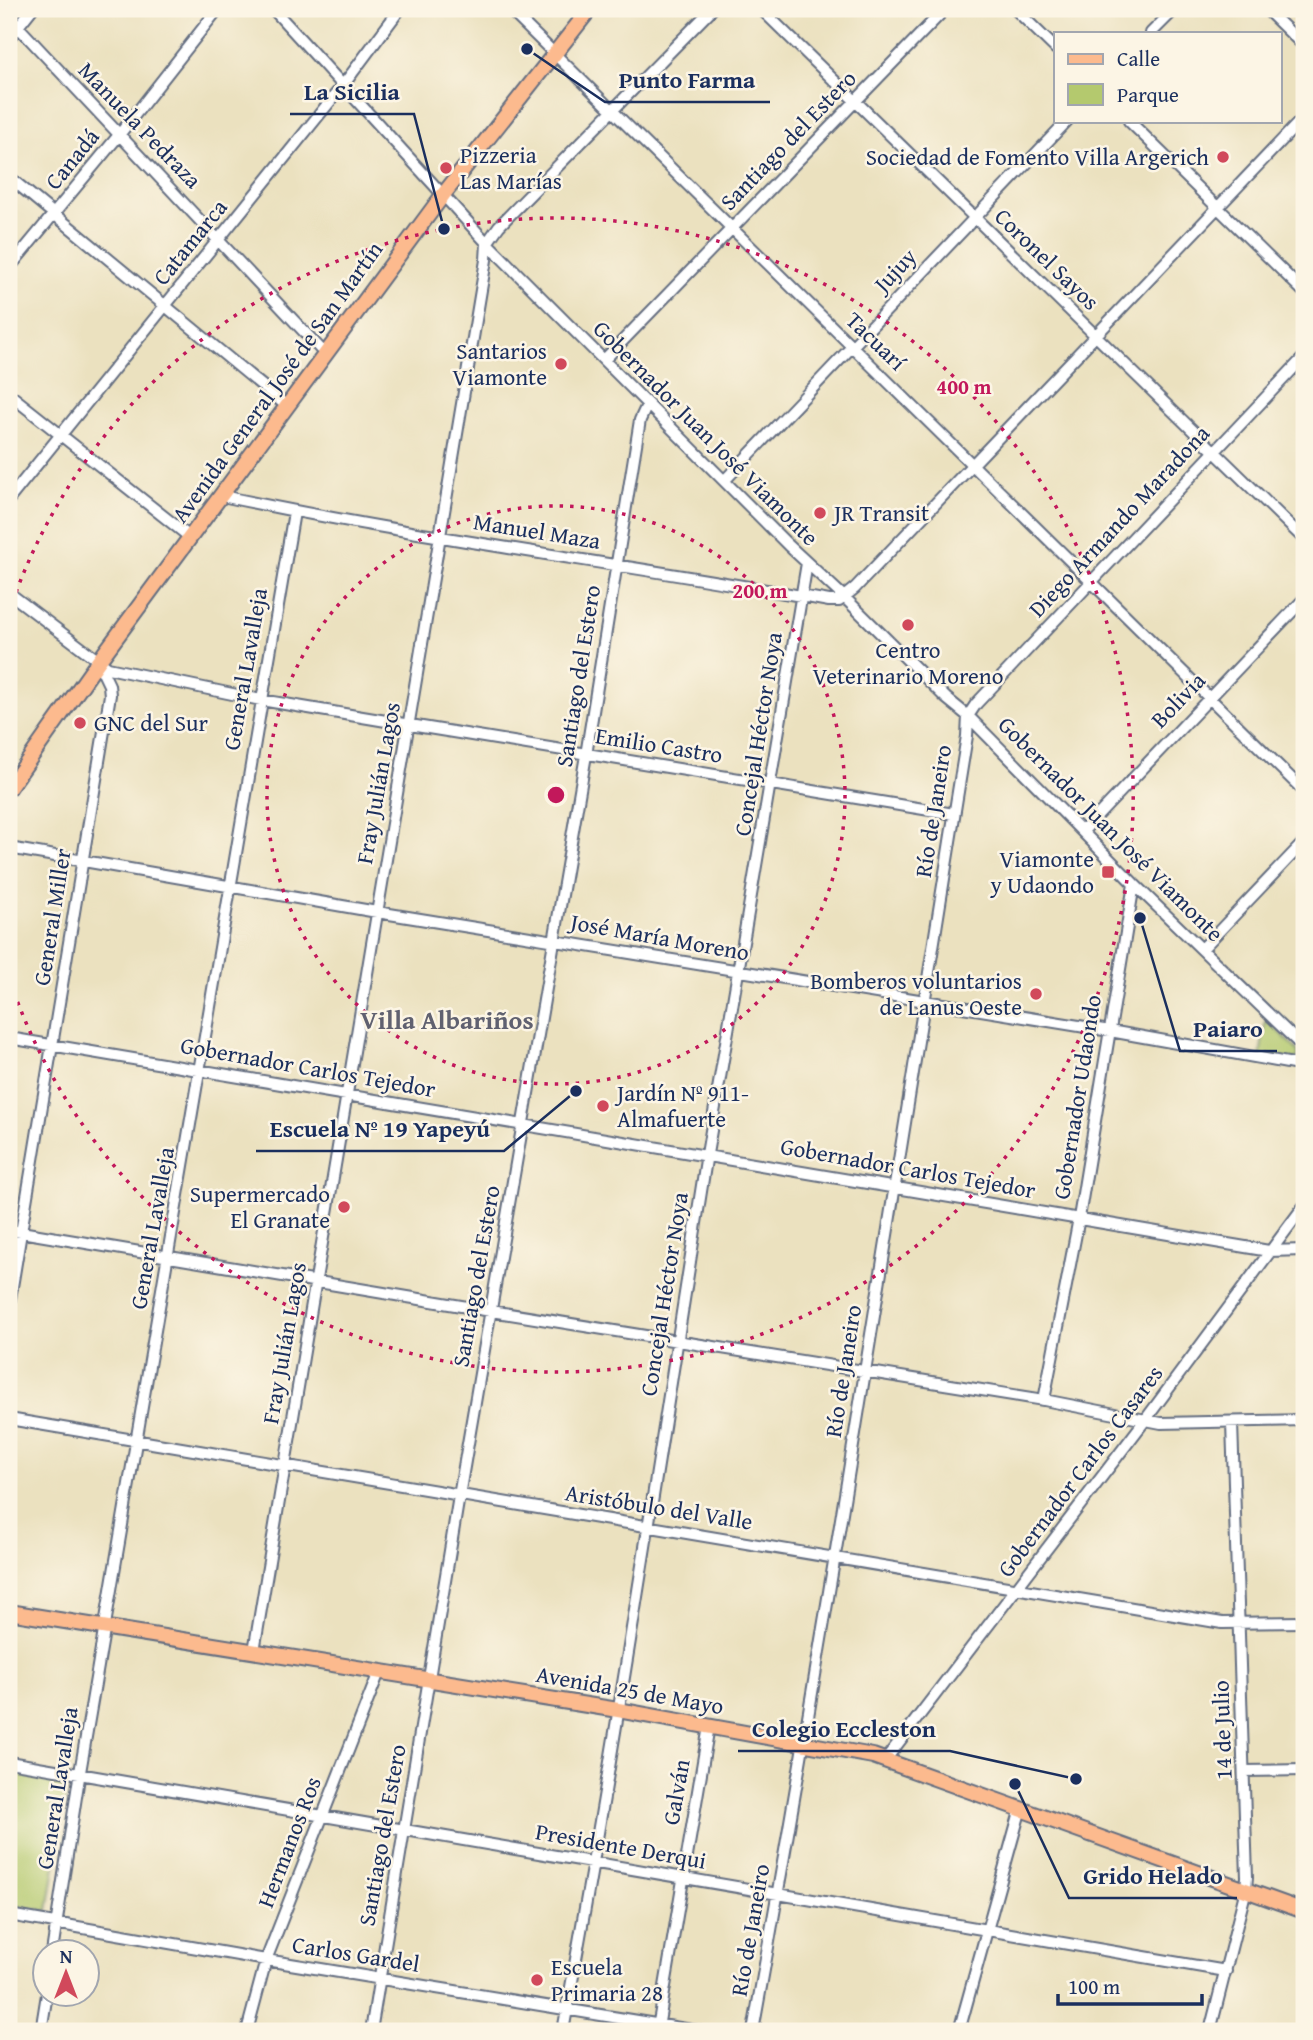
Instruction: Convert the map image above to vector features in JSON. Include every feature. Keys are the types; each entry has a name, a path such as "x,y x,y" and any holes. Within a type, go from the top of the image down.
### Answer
{"main road":[{"name":"Avenida General José de San Martín","path":"9,788 443,195 590,9"},
{"name":"Avenida 25 de Mayo","path":"9,1612 618,1710 886,1759 1304,1911"}],"street":[{"path":"9,38 32,9"},
{"name":"Canadá","path":"9,268 218,9"},
{"name":"Gobernador Juan José Viamonte","path":"273,9 487,243 647,405 946,698 968,716 1134,884 1304,1048"},
{"name":"Catamarca","path":"9,499 344,84 400,9"},
{"name":"Tacuarí","path":"509,9 1304,791"},
{"path":"487,243 499,226 712,9"},
{"name":"Coronel Sayos","path":"761,9 1304,539"},
{"name":"Santiago del Estero","path":"604,360 944,9"},
{"path":"1015,9 1054,47"},
{"path":"1152,32 1175,9"},
{"path":"1266,9 1304,46"},
{"name":"Manuela Pedraza","path":"9,17 326,355"},
{"path":"845,598 1304,117"},
{"name":"Jujuy","path":"725,481 1066,122"},
{"path":"1130,122 1304,292"},
{"path":"9,177 288,407"},
{"name":"Fray Julián Lagos","path":"254,1651 410,725 487,243"},
{"name":"Diego Armando Maradona","path":"968,716 976,704 1091,580 1304,357"},
{"path":"9,394 191,538"},
{"name":"Santiago del Estero","path":"371,2031 640,420 647,405"},
{"name":"Manuel Maza","path":"222,496 294,512 830,601 845,598"},
{"name":"General Lavalleja","path":"54,1938 294,512"},
{"name":"Concejal Héctor Noya","path":"563,2031 807,563"},
{"name":"Emilio Castro","path":"9,593 108,668 261,700 954,814"},
{"name":"Bolivia","path":"1083,831 1304,599"},
{"name":"General Miller","path":"9,1305 110,695 109,685 99,662"},
{"name":"Río de Janeiro","path":"753,2031 895,1187 968,716"},
{"path":"1202,949 1304,842"},
{"name":"José María Moreno","path":"9,848 377,912 1110,1031 1304,1066"},
{"name":"Gobernador Udaondo","path":"1044,1400 1079,1218 1134,884"},
{"name":"Gobernador Carlos Tejedor","path":"9,1038 1269,1251 1304,1250"},
{"name":"Gobernador Carlos Casares","path":"886,1759 1146,1419 1304,1206"},
{"path":"9,1230 1044,1400 1170,1424 1304,1420"},
{"name":"Aristóbulo del Valle","path":"9,1419 1222,1623 1304,1622"},
{"name":"14 de Julio","path":"1210,2031 1246,1889 1232,1423"},
{"name":"Hermanos Ros","path":"247,2031 266,1960 379,1672"},
{"name":"Galván","path":"658,2028 709,1726"},
{"name":"Presidente Derqui","path":"9,1762 1226,1971"},
{"path":"1244,1771 1304,1770"},
{"path":"959,2031 1021,1808"},
{"name":"Carlos Gardel","path":"9,1915 567,2009 658,2028 698,2031"},
{"path":"41,2031 45,2008"}],"green space":[{"path":"1266,1019 1298,1051 1298,1057 1293,1061 1260,1056"},
{"path":"9,1768 69,1777 48,1911 9,1905"}],"place":[{"name":"Punto Farma","path":"527,49"},
{"name":"Sociedad de Fomento Villa Argerich","path":"1223,157"},
{"name":"Pizzeria Las Marías","path":"446,168"},
{"name":"La Sicilia","path":"444,229"},
{"name":"Santarios Viamonte","path":"561,364"},
{"name":"JR Transit","path":"820,513"},
{"name":"Centro Veterinario Moreno","path":"908,625"},
{"name":"GNC del Sur","path":"80,723"},
{"name":"Viamonte y Udaondo","path":"1108,872"},
{"name":"Paiaro","path":"1140,918"},
{"name":"Bomberos voluntarios de Lanus Oeste","path":"1036,994"},
{"name":"Escuela Nº 19 Yapeyú","path":"576,1091"},
{"name":"Jardín Nº 911- Almafuerte","path":"603,1106"},
{"name":"Supermercado El Granate","path":"344,1207"},
{"name":"Colegio Eccleston","path":"1076,1779"},
{"name":"Grido Helado","path":"1015,1784"},
{"name":"Escuela Primaria 28","path":"537,1980"}],"district":[{"name":"Villa Albariños","path":"447,1020"}]}
